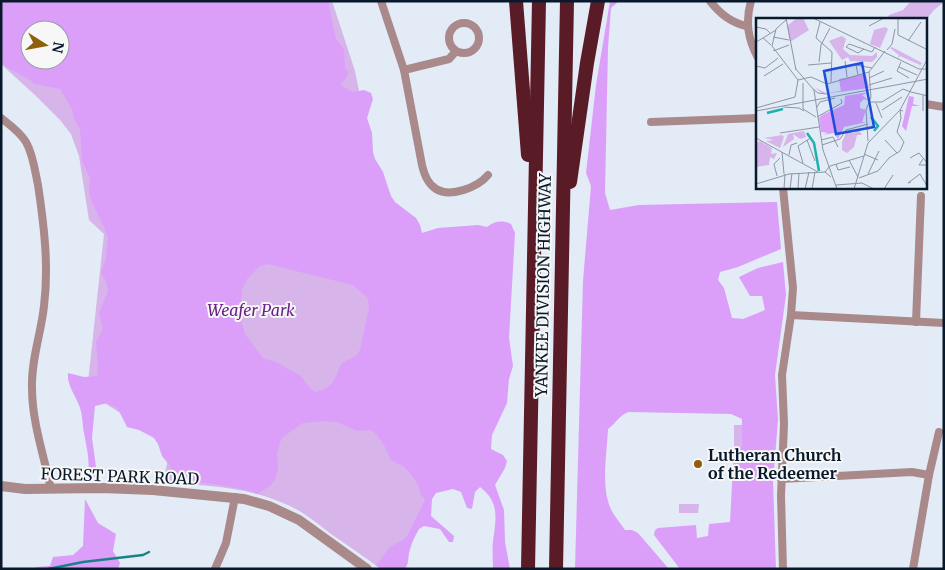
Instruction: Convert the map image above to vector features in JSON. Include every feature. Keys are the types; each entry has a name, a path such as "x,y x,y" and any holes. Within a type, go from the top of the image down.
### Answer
{"highway":[{"path":"516,1 524,84 534,250"},
{"name":"YANKEE DIVISION HIGHWAY","path":"528,569 540,1"},
{"name":"YANKEE DIVISION HIGHWAY","path":"556,569 567,1"},
{"path":"562,242 583,89 598,1"}],"street":[{"path":"381,1 404,70 422,165 429,183 439,191 454,192 475,185 488,174"},
{"path":"710,1 722,14 733,22 747,26"},
{"path":"751,1 747,26 749,37 756,53"},
{"path":"461,23 473,26 479,35 477,47 467,54 456,51 449,42 452,30 461,23"},
{"path":"404,70 449,59 456,51"},
{"path":"928,104 944,107"},
{"path":"1,118 18,132 28,147 40,201 45,246 46,294 34,362 32,388 34,411 51,489"},
{"path":"651,122 756,118"},
{"path":"784,189 793,288 782,375 784,424 781,479 784,569"},
{"path":"916,322 921,196"},
{"path":"791,315 944,323"},
{"path":"913,569 929,475 939,432"},
{"path":"781,479 912,472 929,475"},
{"name":"FOREST PARK ROAD","path":"1,486 20,489 137,489 235,497 270,506 299,520 368,569"},
{"path":"215,569 226,543 235,497"}],"green space":[{"name":"Weafer Park","path":"1,1 332,1 355,71 389,239 487,383 395,569 381,569 306,515 275,500 228,488 163,483 171,445 87,392 104,234 89,220 79,156 71,134 36,96 1,64"},
{"path":"911,1 944,1 928,18 888,18 889,15 903,10"},
{"path":"734,425 742,425 742,447 734,447"},
{"path":"679,504 699,504 698,513 679,513"}],"shaded area":[{"name":"Weafer Park","path":"1,1 328,1 336,39 344,49 345,68 348,72 347,77 340,85 353,92 364,90 371,93 373,99 367,118 372,133 373,152 395,202 416,218 422,233 438,228 478,225 487,227 496,222 505,222 511,224 515,233 509,338 513,366 509,379 507,403 492,435 491,449 503,455 507,461 495,485 504,510 505,542 510,569 493,569 495,511 491,499 480,487 475,492 472,509 467,508 461,492 453,489 436,493 432,499 431,516 454,536 453,542 449,542 440,529 424,526 419,529 413,540 405,569 381,569 376,565 390,547 406,538 425,500 420,493 419,486 410,473 403,466 391,460 376,434 371,430 357,431 337,422 303,423 283,437 277,454 278,470 274,481 270,486 257,494 217,485 177,482 172,476 170,466 162,456 154,438 139,430 127,427 118,409 108,403 95,406 92,438 97,474 96,477 88,476 89,465 82,414 70,385 68,373 84,377 97,376 96,342 103,329 99,313 108,289 101,273 106,258 108,238 92,203 89,192 90,178 82,161 80,129 74,119 72,109 60,89 35,84 8,68 1,61","holes":["267,264 353,285 368,298 369,308 360,350 357,355 341,364 337,374 326,388 315,392 301,376 276,362 263,358 245,334 240,315 242,289 247,279 260,266"]},
{"path":"610,1 619,1 611,8 608,48 605,193 610,210 639,205 777,202 781,249 738,267 720,272 718,280 724,288 732,318 743,319 765,310 762,296 750,296 739,277 758,268 783,262 786,295 775,375 778,420 773,481 776,569 680,569 654,535 655,530 658,528 696,525 697,538 708,536 709,524 730,522 734,447 742,447 742,419 731,414 628,412 608,429 605,468 607,498 613,513 625,530 632,530 638,533 669,569 575,569 583,281 591,186 586,173 596,85"},
{"path":"85,499 98,523 116,534 113,551 120,563 118,569 36,569 36,567 50,566 53,557 73,555 83,546"}],"waterway":[{"path":"48,569 83,562 143,555 149,552"}],"place":[{"name":"Lutheran Church of the Redeemer","path":"698,464"}]}
